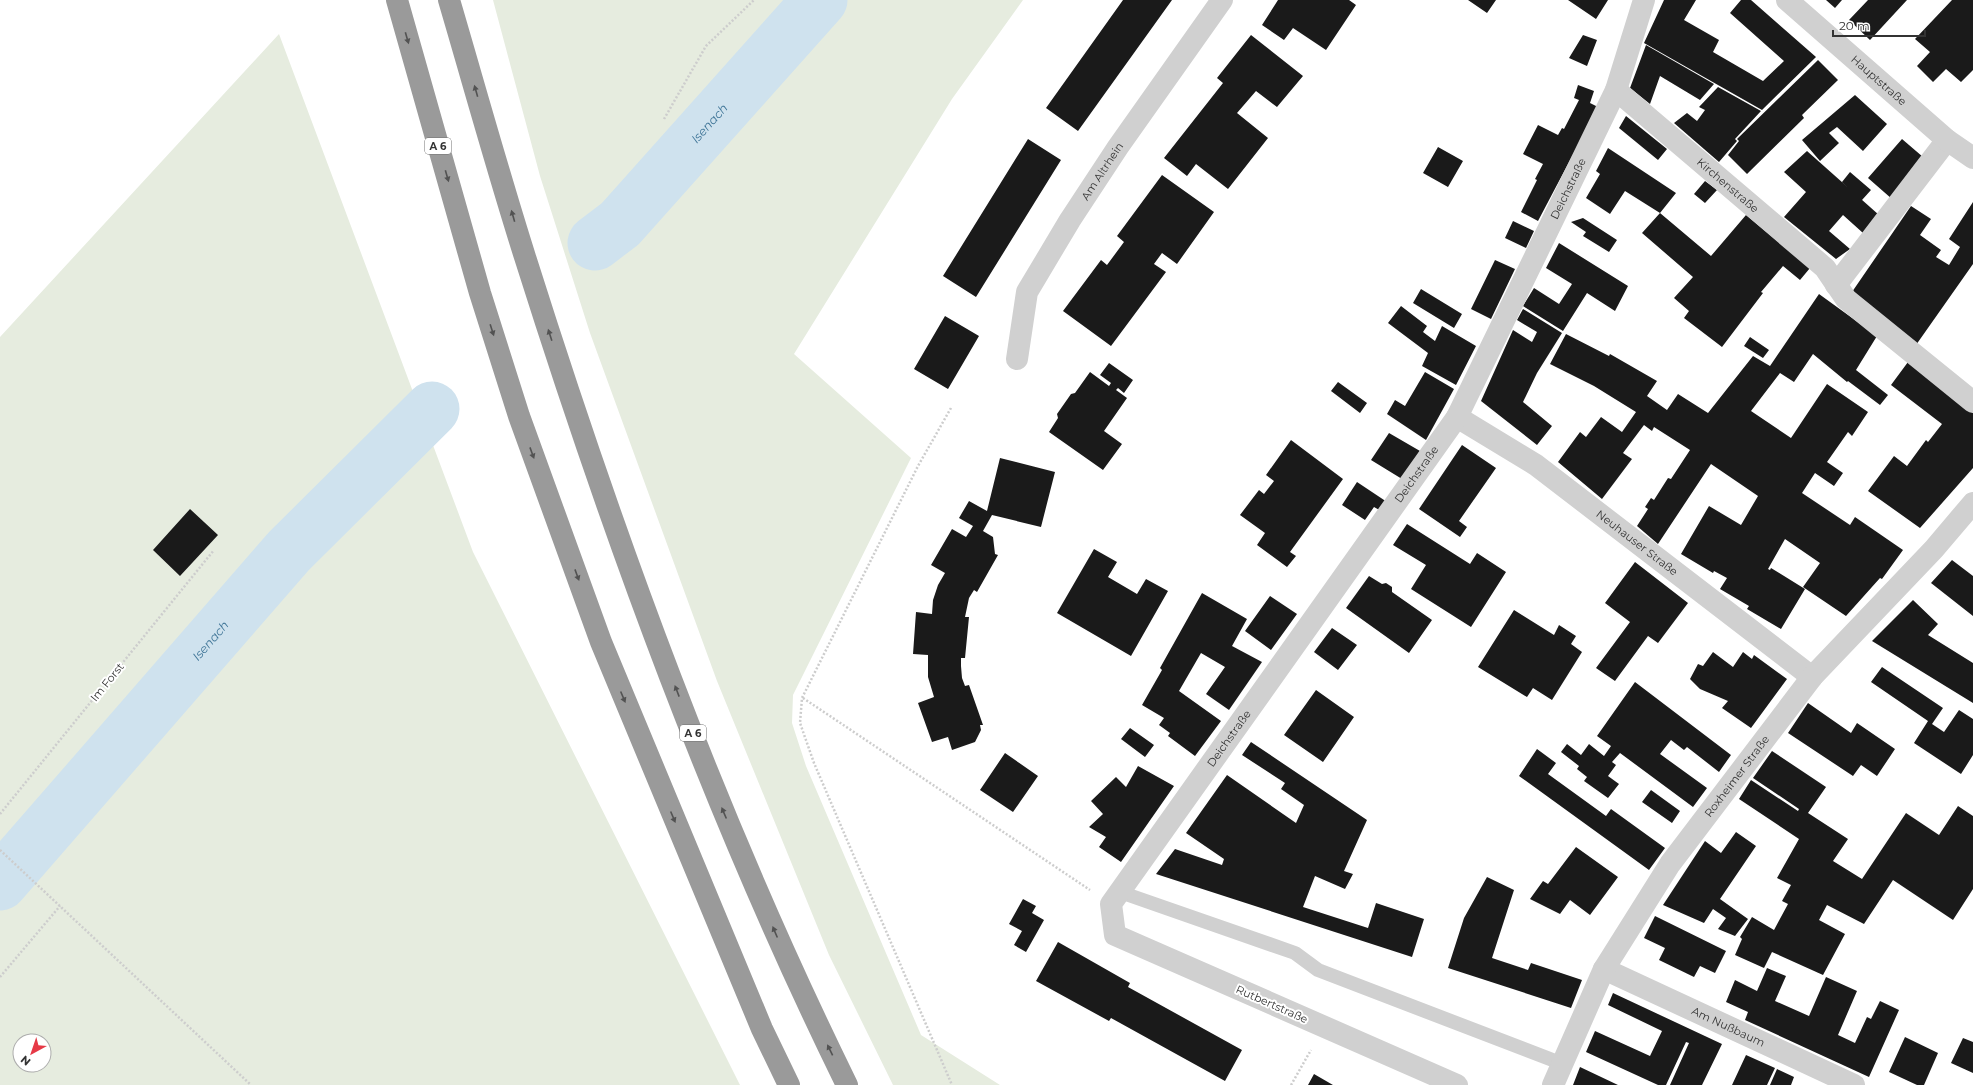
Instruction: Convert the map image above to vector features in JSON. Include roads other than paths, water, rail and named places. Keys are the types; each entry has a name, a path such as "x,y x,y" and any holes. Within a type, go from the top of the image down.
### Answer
{"highway":[{"name":"A 6","path":"397,0 480,293 519,416 587,605 604,650 759,1022 789,1085"},
{"name":"A 6","path":"449,0 524,253 562,372 648,617 722,809 804,998 847,1085"}],"street":[{"name":"Am Altrhein","path":"1017,358 1027,292 1070,220 1118,147 1222,0"},
{"name":"Deichstraße","path":"1116,898 1457,417 1616,90 1644,0"},
{"name":"Hauptstraße","path":"1787,0 1947,140 1973,158"},
{"name":"Kirchenstraße","path":"1616,90 1825,268 1846,299 1973,402"},
{"path":"1836,285 1947,140"},
{"name":"Neuhauser Straße","path":"1457,417 1536,465 1812,677"},
{"name":"Roxheimer Straße","path":"1553,1085 1604,969 1670,864 1812,677 1934,549 1973,503"},
{"name":"Rutbertstraße","path":"1116,898 1115,935 1457,1085"},
{"name":"Am Nußbaum","path":"1604,969 1854,1085"}],"lane":[{"path":"1116,898 1295,953 1318,970 1562,1064"}],"waterway":[{"name":"Isenach","path":"595,243 620,224 820,0"},
{"name":"Isenach","path":"0,883 289,551 432,409"}]}
